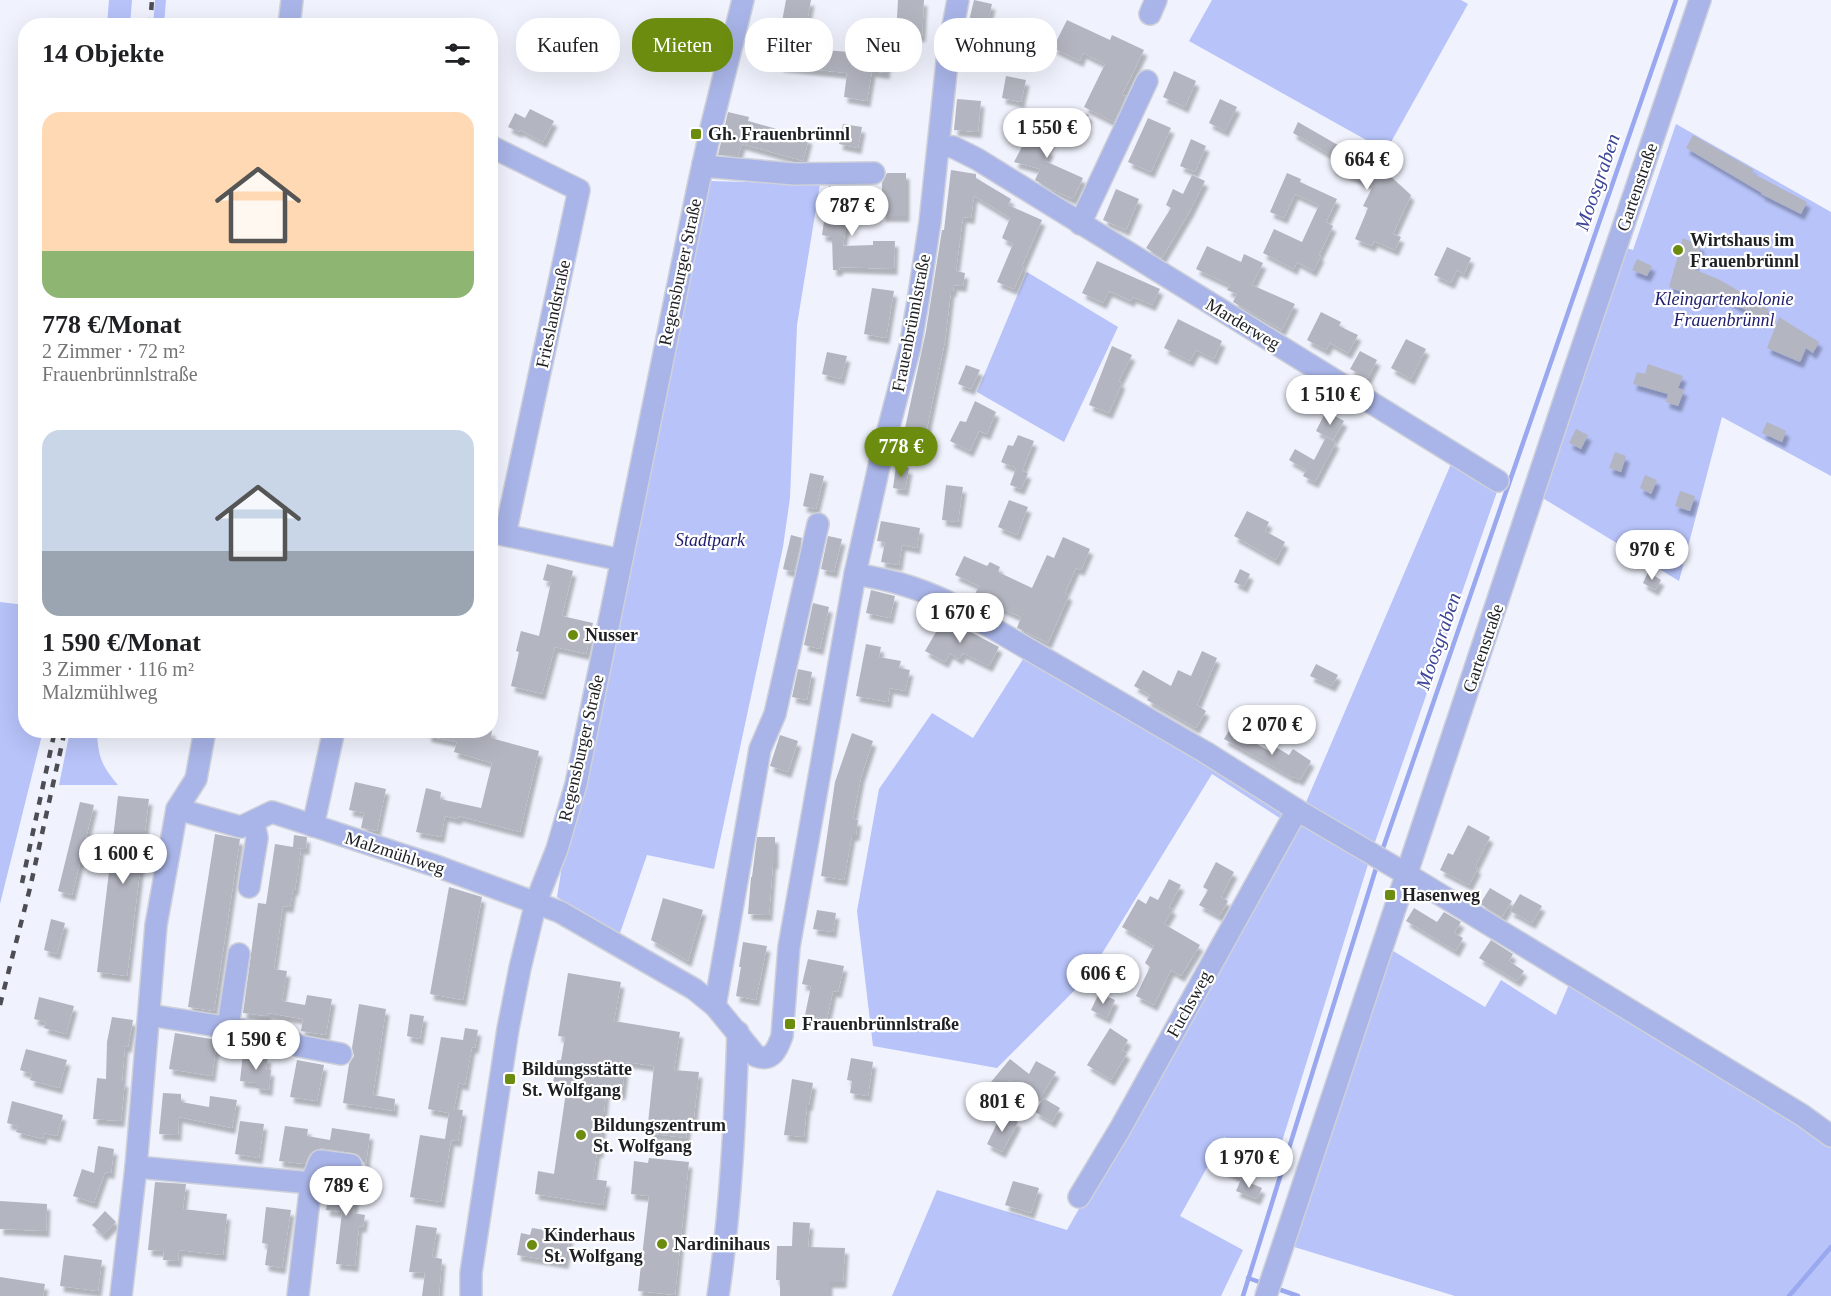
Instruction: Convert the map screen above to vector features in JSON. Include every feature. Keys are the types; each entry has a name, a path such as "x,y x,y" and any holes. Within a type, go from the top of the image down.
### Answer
{"street":[{"path":"290,18 292,0"},
{"name":"Regensburger Straße","path":"471,1296 471,1273 508,1029 520,968 536,902 557,849 576,784 703,164 743,0"},
{"name":"Frauenbrünnlstraße","path":"536,902 560,912 694,989 715,1006 756,1056 764,1059 772,1056 782,1036 789,947 855,574 882,453 910,347 930,222 948,53 958,0"},
{"name":"Gartenstraße","path":"1268,1289 1700,0"},
{"path":"1080,224 1147,81"},
{"name":"Marderweg","path":"939,146 952,147 977,159 1498,481"},
{"name":"Frieslandstraße","path":"498,150 579,190 498,534 621,560"},
{"path":"703,164 794,174 874,173"},
{"path":"715,1006 760,749 776,714 818,524"},
{"path":"855,574 891,580 946,601 1205,752 1828,1133"},
{"path":"120,1296 136,1167 156,925 177,809 196,779 204,738"},
{"path":"314,826 332,738"},
{"name":"Malzmühlweg","path":"177,809 241,827 254,823 272,812 536,902"},
{"name":"Fuchsweg","path":"1079,1197 1120,1129 1297,810"},
{"path":"249,887 257,838 254,823"},
{"path":"228,1027 238,954"},
{"path":"149,1016 281,1036 299,1046 341,1054"},
{"path":"718,1296 734,1150 738,1032"},
{"path":"298,1296 311,1183 320,1161 351,1165"},
{"path":"136,1167 311,1183"}],"green space":[{"path":"109,0 132,0 131,18 108,18"},
{"path":"155,0 166,0 165,18 154,18"},
{"path":"1212,0 1461,0 1468,4 1386,151 1189,41"},
{"name":"Kleingartenkolonie Frauenbrünnl","path":"1676,124 1831,212 1831,476 1722,417 1679,581 1541,497 1623,247 1633,250"},
{"name":"Stadtpark","path":"709,181 820,184 797,325 790,498 783,547 714,869 647,855 619,936 557,897 562,866 584,789"},
{"path":"1027,272 1118,327 1064,442 977,392"},
{"path":"1454,457 1499,486 1374,845 1275,1164 1224,1137 1180,1216 1243,1250 1221,1296 892,1296 937,1190 1067,1230 1295,828 1212,774 1087,978 997,1068 873,1046 857,911 879,789 932,713 973,738 1025,656 1189,751 1298,821"},
{"path":"0,602 18,604 18,738 41,738 0,904"},
{"path":"69,738 97,738 102,760 118,785 59,785"},
{"path":"1390,949 1485,1007 1501,980 1556,1015 1570,982 1828,1143 1831,1147 1831,1296 1455,1296 1291,1246"}],"building":[{"path":"786,0 811,0 808,18 783,18"},
{"path":"898,0 924,0 922,36 922,18 897,18"},
{"path":"974,0 992,4 989,18 970,18"},
{"path":"1067,20 1110,40 1112,35 1144,50 1122,95 1126,96 1114,122 1084,107 1105,64 1083,53 1080,61 1057,50 1057,40"},
{"path":"833,51 845,52 845,72 872,72 867,101 844,97 847,73 833,72"},
{"path":"1174,71 1196,81 1185,107 1163,97"},
{"path":"1006,76 1026,80 1021,102 1002,98"},
{"path":"957,99 981,101 978,132 954,130"},
{"path":"1220,99 1237,107 1225,131 1209,123"},
{"path":"1073,108 1089,115 1080,135 1064,127"},
{"path":"530,109 554,121 543,142 520,130 519,132 508,127 515,113 525,118"},
{"path":"728,112 749,117 748,121 809,138 803,161 742,144 738,156 718,155"},
{"path":"1039,114 1059,124 1046,149 1050,150 1045,161 1083,178 1073,199 1035,180 1040,169 1014,162"},
{"path":"1148,118 1171,128 1151,172 1128,162"},
{"path":"1298,122 1388,174 1411,195 1393,234 1401,237 1395,250 1374,241 1372,246 1355,239 1368,208 1363,206 1373,186 1332,167 1336,158 1293,133"},
{"path":"843,124 862,127 858,148 839,144"},
{"path":"1693,135 1754,170 1752,173 1807,202 1801,214 1761,194 1686,148"},
{"path":"1191,139 1206,146 1195,172 1180,166"},
{"path":"951,170 976,174 976,178 1011,199 1008,205 1042,220 1014,289 997,282 1013,244 1002,238 1010,218 974,196 971,218 963,217 956,271 965,273 963,286 954,285 951,291 945,341 925,438 904,433 926,331 942,230 944,230"},
{"path":"887,173 906,173 906,216 882,216 882,183"},
{"path":"1287,173 1301,179 1300,182 1337,199 1326,222 1333,226 1313,271 1297,262 1294,269 1263,253 1274,229 1302,242 1319,205 1295,194 1284,218 1270,212"},
{"path":"1192,175 1205,181 1162,258 1146,248 1171,208 1166,205 1173,189 1183,194"},
{"path":"829,186 852,186 843,246 873,245 873,241 895,241 894,269 840,267 839,270 833,270 832,237 822,235"},
{"path":"1116,189 1139,199 1126,230 1103,220"},
{"path":"1683,238 1701,246 1693,269 1718,279 1744,294 1743,296 1769,309 1764,320 1714,293 1710,303 1669,287"},
{"path":"1207,246 1241,262 1244,254 1263,263 1252,285 1295,304 1282,330 1233,302 1237,294 1227,290 1230,285 1196,269"},
{"path":"1447,247 1471,258 1464,274 1457,270 1451,283 1434,275"},
{"path":"1637,259 1652,266 1647,276 1632,270"},
{"path":"1097,261 1160,289 1152,305 1133,297 1131,301 1109,291 1103,303 1082,293"},
{"path":"872,288 894,291 886,338 864,334"},
{"path":"1321,312 1341,322 1339,326 1358,335 1348,353 1330,343 1326,350 1307,340"},
{"path":"1779,317 1819,342 1813,353 1806,348 1800,362 1767,348"},
{"path":"1178,319 1222,341 1214,359 1196,350 1190,361 1164,348"},
{"path":"1406,339 1426,349 1411,379 1391,368"},
{"path":"1112,346 1132,355 1119,381 1122,383 1109,413 1089,405"},
{"path":"1360,351 1377,360 1368,378 1350,369"},
{"path":"827,352 847,356 841,379 822,374"},
{"path":"1648,364 1683,376 1678,388 1684,390 1678,406 1666,402 1668,394 1633,384 1637,372 1645,374"},
{"path":"966,365 980,370 971,389 958,384"},
{"path":"975,401 996,412 987,434 979,431 970,451 950,441 960,421 966,422"},
{"path":"1326,411 1344,421 1333,440 1316,431"},
{"path":"1767,422 1786,431 1782,442 1762,433"},
{"path":"1576,429 1588,435 1581,449 1569,443"},
{"path":"1018,435 1034,441 1022,471 1028,473 1021,489 1010,485 1016,468 1001,462 1008,445 1013,446"},
{"path":"1326,437 1336,442 1315,482 1303,476 1306,470 1289,460 1295,449 1314,460"},
{"path":"1615,452 1626,456 1621,472 1609,468"},
{"path":"896,466 909,468 905,490 893,488"},
{"path":"810,473 824,476 816,509 803,506"},
{"path":"1645,475 1657,480 1651,494 1640,488"},
{"path":"946,485 963,487 958,522 942,520"},
{"path":"1680,491 1695,496 1690,511 1675,506"},
{"path":"1009,500 1028,507 1017,535 998,527"},
{"path":"1247,511 1269,522 1265,531 1285,542 1276,560 1234,536"},
{"path":"881,521 920,528 917,548 902,545 899,565 881,562 885,542 877,541"},
{"path":"791,535 802,538 794,572 783,569"},
{"path":"828,536 842,539 834,572 821,569"},
{"path":"1063,537 1090,549 1081,570 1076,568 1065,593 1069,595 1048,643 1017,628 1021,617 998,607 996,609 972,600 979,586 955,575 964,556 987,566 990,562 1000,567 998,572 1032,588 1047,555 1054,558"},
{"path":"547,564 573,571 562,616 593,623 586,654 555,647 542,694 511,686 521,631 539,636 551,582 543,580"},
{"path":"1240,569 1250,574 1244,587 1234,582"},
{"path":"1648,572 1661,580 1655,590 1643,583"},
{"path":"871,590 895,596 890,618 866,613"},
{"path":"813,603 829,607 820,649 804,645"},
{"path":"944,618 999,647 989,666 963,653 959,659 950,653 945,662 925,651"},
{"path":"866,644 881,647 879,657 901,661 899,668 910,670 905,691 890,688 888,702 856,696"},
{"path":"1202,651 1217,658 1197,705 1206,711 1196,728 1147,700 1150,695 1134,686 1143,670 1171,686 1178,670 1191,676"},
{"path":"1316,664 1338,675 1332,686 1310,676"},
{"path":"798,669 812,672 807,700 792,697"},
{"path":"1230,729 1271,752 1274,746 1289,755 1293,749 1311,761 1300,780 1293,778 1224,739"},
{"path":"852,733 873,741 861,777 853,819 858,820 856,835 852,835 844,880 821,876 835,782"},
{"path":"780,735 798,741 788,772 770,766"},
{"path":"438,738 491,738 539,751 520,832 459,816 458,819 445,816 441,837 416,832 426,788 441,792 440,799 481,808 492,763 454,752 457,742"},
{"path":"355,782 386,789 377,831 361,828 364,813 349,810"},
{"path":"118,796 149,799 127,976 97,972"},
{"path":"80,802 94,805 72,895 58,891"},
{"path":"1468,825 1490,837 1469,885 1440,870 1448,853 1453,855"},
{"path":"215,834 240,839 214,1011 188,1007"},
{"path":"294,835 307,837 306,849 296,848 301,849 295,890 293,889 290,907 283,906 274,969 287,971 282,1001 305,1005 307,995 332,999 326,1035 301,1031 303,1019 268,1013 267,1016 243,1013 258,903 266,904 275,844 293,847"},
{"path":"757,837 775,837 775,863 773,863 769,915 748,914"},
{"path":"1216,862 1234,872 1221,897 1228,901 1219,916 1199,905 1208,890 1203,887"},
{"path":"1169,879 1181,885 1169,907 1173,909 1164,924 1200,945 1181,976 1171,970 1154,1005 1136,996 1150,967 1145,963 1154,946 1122,927 1138,899 1146,904 1150,896 1158,900"},
{"path":"449,887 482,897 463,1000 430,994"},
{"path":"1490,888 1512,901 1502,917 1480,904"},
{"path":"1520,894 1542,906 1532,923 1510,911"},
{"path":"663,898 703,910 688,961 651,940"},
{"path":"1414,908 1437,922 1444,912 1461,922 1454,933 1463,938 1456,951 1406,921"},
{"path":"817,910 836,913 833,932 813,929"},
{"path":"51,919 65,923 57,954 44,950"},
{"path":"1491,940 1513,954 1509,961 1524,971 1517,981 1479,958"},
{"path":"743,942 767,946 756,1000 736,996"},
{"path":"808,959 844,966 838,992 833,991 827,1019 805,1015 811,986 802,984"},
{"path":"568,973 621,982 614,1021 680,1032 674,1070 699,1072 694,1117 689,1117 686,1138 647,1133 654,1066 626,1062 622,1094 606,1092 600,1152 597,1152 593,1179 607,1181 603,1205 535,1194 538,1171 554,1174 567,1085 553,1083 557,1060 561,1060 565,1037 558,1036"},
{"path":"1099,993 1115,1000 1107,1018 1091,1010"},
{"path":"39,997 74,1006 66,1034 44,1028 46,1022 34,1019"},
{"path":"359,1004 386,1009 373,1095 395,1099 394,1111 343,1103 349,1064 354,1056 352,1048"},
{"path":"410,1014 424,1016 420,1039 407,1036"},
{"path":"112,1017 133,1020 128,1047 125,1046 122,1081 125,1081 121,1121 93,1119 97,1078 106,1079 107,1042"},
{"path":"465,1028 478,1030 475,1048 472,1047 465,1085 459,1083 454,1109 463,1110 458,1141 451,1140 441,1202 410,1197 420,1135 445,1139 449,1113 428,1109 441,1037 463,1040"},
{"path":"1110,1028 1128,1040 1122,1050 1127,1053 1111,1080 1087,1065"},
{"path":"175,1033 217,1040 212,1076 169,1069"},
{"path":"26,1049 67,1060 59,1088 30,1080 32,1074 20,1070"},
{"path":"243,1053 268,1057 266,1070 271,1070 269,1090 256,1088 256,1083 240,1081"},
{"path":"851,1058 873,1062 868,1096 850,1093 852,1081 847,1080"},
{"path":"1010,1059 1029,1074 1036,1061 1056,1072 1040,1098 1009,1080 1001,1090 991,1082"},
{"path":"297,1060 324,1065 317,1101 290,1097"},
{"path":"792,1079 813,1083 809,1105 807,1105 804,1137 784,1135"},
{"path":"163,1093 181,1094 181,1102 209,1107 210,1096 237,1100 232,1128 179,1117 178,1135 159,1134"},
{"path":"1043,1098 1060,1108 1052,1122 1035,1112"},
{"path":"12,1101 63,1115 57,1136 44,1133 43,1139 16,1132 18,1126 7,1123"},
{"path":"1002,1113 1018,1122 1002,1152 987,1144"},
{"path":"240,1121 264,1124 259,1158 235,1154"},
{"path":"285,1126 308,1129 307,1136 330,1140 332,1128 370,1134 366,1163 359,1155 353,1153 321,1148 311,1152 305,1164 279,1161"},
{"path":"1227,1145 1256,1161 1246,1181 1216,1166"},
{"path":"98,1146 114,1149 111,1173 105,1172 94,1203 73,1196 82,1169 94,1173"},
{"name":"Nardinihaus","path":"649,1158 689,1162 675,1295 638,1291 649,1196 631,1194 634,1161 648,1163"},
{"path":"359,1174 353,1213 365,1215 363,1227 359,1226 355,1266 336,1264 342,1212 326,1210 332,1175 350,1178"},
{"path":"1241,1179 1262,1188 1257,1199 1236,1191"},
{"path":"1013,1181 1039,1188 1031,1213 1005,1205"},
{"path":"155,1182 186,1184 183,1209 227,1214 223,1255 179,1250 178,1261 163,1260 164,1251 148,1250"},
{"path":"0,1201 47,1204 46,1231 0,1229"},
{"path":"266,1207 291,1210 282,1268 265,1265 268,1244 262,1243"},
{"path":"105,1211 116,1222 103,1235 92,1225"},
{"path":"793,1222 810,1223 808,1247 845,1248 843,1282 829,1282 829,1296 780,1296 780,1280 776,1280 777,1246 792,1246"},
{"path":"416,1225 437,1228 432,1257 442,1259 439,1296 422,1296 425,1273 409,1272"},
{"path":"532,1228 570,1234 565,1263 517,1255 521,1233 530,1235"},
{"path":"64,1255 102,1260 98,1291 60,1286"},
{"path":"0,1277 45,1284 43,1296 0,1296"}],"waterway":[{"name":"Moosgraben","path":"1381,854 1676,0"},
{"name":"Moosgraben","path":"1243,1296 1377,865"},
{"path":"1789,1296 1831,1247"},
{"path":"1248,1278 1265,1284"},
{"path":"1275,1288 1298,1296"}],"railway":[{"path":"151,18 152,0"},
{"path":"22,883 53,738"},
{"path":"0,1005 30,888 63,738"}],"place":[{"name":"Gh. Frauenbrünnl","path":"696,134"},
{"name":"Wirtshaus im Frauenbrünnl","path":"1678,250"},
{"name":"Nusser","path":"573,635"},
{"name":"Hasenweg","path":"1390,895"},
{"name":"Frauenbrünnlstraße","path":"790,1024"},
{"name":"Bildungsstätte St. Wolfgang","path":"510,1079"},
{"name":"Bildungszentrum St. Wolfgang","path":"581,1135"},
{"name":"Nardinihaus","path":"662,1244"},
{"name":"Kinderhaus St. Wolfgang","path":"532,1245"}]}
